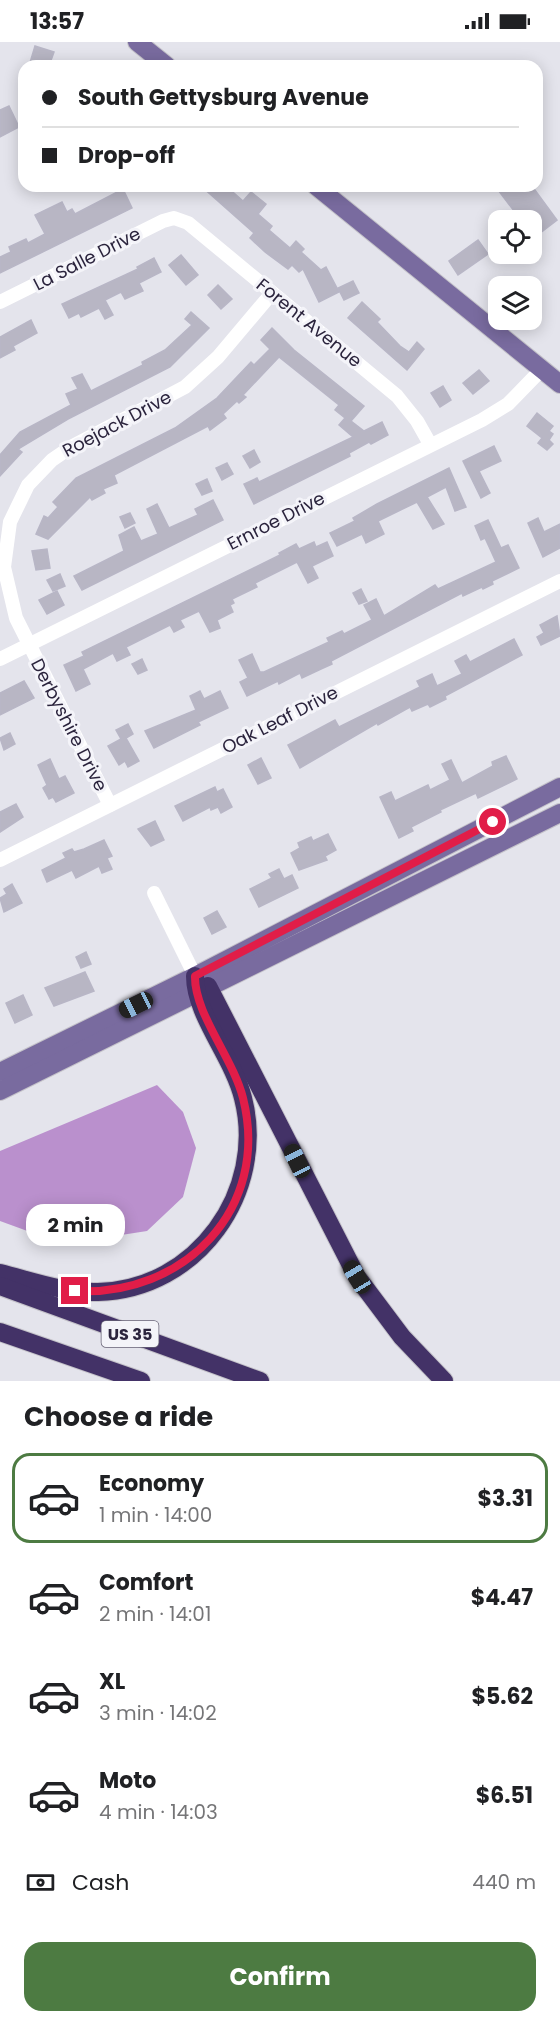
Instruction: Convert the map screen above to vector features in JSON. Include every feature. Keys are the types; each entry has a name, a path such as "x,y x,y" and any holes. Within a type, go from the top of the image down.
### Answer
{"highway":[{"path":"0,1273 75,1291 98,1292 130,1288 147,1283 183,1264 210,1239 223,1222 238,1191 245,1169 248,1125 235,1073 199,985"},
{"path":"199,985 357,1277 402,1337 444,1381"},
{"name":"US 35","path":"0,1286 260,1381"},
{"name":"US 35","path":"0,1332 141,1381"}],"main road":[{"path":"137,42 160,60"},
{"path":"323,192 560,384"},
{"path":"0,1092 560,787"},
{"path":"0,1072 199,985 560,813"}],"street":[{"name":"Forent Avenue","path":"174,218 189,223 398,396 417,421 430,444"},
{"name":"La Salle Drive","path":"0,302 163,221 174,218"},
{"name":"Roejack Drive","path":"28,645 11,603 4,567 10,522 28,485 62,453 173,395 197,378 218,357 272,293"},
{"name":"Ernroe Drive","path":"0,659 498,411 517,396 542,369"},
{"name":"Oak Leaf Drive","path":"0,860 560,581"},
{"name":"Derbyshire Drive","path":"28,645 110,805"},
{"path":"154,893 199,985"}],"shaded area":[{"path":"157,1085 183,1112 196,1148 183,1197 147,1231 63,1244 0,1221 0,1151"}],"building":[{"path":"35,46 54,52 51,60 31,60"},
{"path":"9,106 18,128 0,137 0,110"},
{"path":"117,192 124,192 132,208 0,273 0,257 11,252 9,247 26,239 28,243 45,234 35,215 62,202 67,212 72,209 75,214"},
{"path":"208,192 233,192 243,201 251,192 266,204 258,214 272,226 269,230 290,248 296,241 304,249 301,252 321,270 326,267 339,292 319,302 303,269 299,272 292,265 288,269 250,238 254,233"},
{"path":"500,192 536,192 557,220 542,232 542,210 513,210"},
{"path":"478,240 488,254 458,275 449,261"},
{"path":"181,255 198,275 186,285 169,265"},
{"path":"154,258 161,272 139,283 143,291 125,299 121,292 105,300 113,315 105,319 99,308 81,317 79,313 69,318 62,304 138,269 137,267"},
{"path":"353,281 359,293 344,300 338,288"},
{"path":"218,285 232,299 221,309 208,295"},
{"path":"362,302 380,319 377,322 400,346 409,352 417,342 424,349 407,370 348,318"},
{"path":"191,312 209,328 170,367 68,419 18,449 22,452 0,476 0,455 20,432 71,405 66,394 78,389 72,378 82,374 91,391 143,365 142,362 165,350 192,325 185,319"},
{"path":"31,320 37,333 13,346 15,350 0,358 0,337"},
{"path":"272,328 294,350 364,406 351,421 364,431 382,422 388,435 371,444 369,442 349,453 350,456 254,504 244,484 257,478 259,482 353,437 339,425 345,418 335,410 339,405 279,357 243,395 246,397 239,403 237,401 223,414 226,418 210,430 208,426 114,475 117,483 103,489 105,493 92,500 90,497 48,539 36,534 44,516 48,518 58,507 53,502 76,478 175,428 217,398 251,362 254,365 270,349 261,340"},
{"path":"479,370 489,381 473,394 463,383"},
{"path":"443,386 451,400 440,407 431,393"},
{"path":"537,413 553,426 549,431 553,434 549,440 553,444 547,450 538,443 542,438 527,426"},
{"path":"494,446 501,461 479,471 490,493 481,498 463,461"},
{"path":"254,450 260,462 250,468 243,456"},
{"path":"227,463 233,474 222,480 216,468"},
{"path":"449,468 466,507 455,511 446,487 427,497 444,524 433,529 417,502 378,521 384,534 366,543 362,534 337,546 330,533 355,521 353,518 377,504"},
{"path":"207,479 212,491 202,495 196,484"},
{"path":"213,500 223,520 82,590 74,576 124,551 119,535 134,527 141,541 158,534 147,509 157,504 169,528 198,515 195,509"},
{"path":"130,513 135,523 125,528 120,517"},
{"path":"538,518 544,532 560,524 560,548 543,557 528,523"},
{"path":"488,520 501,548 508,545 519,568 492,581 493,584 483,589 482,587 463,596 462,593 331,661 332,664 302,678 300,673 279,684 278,681 247,696 240,682 248,678 239,660 252,654 260,672 264,672 329,642 327,638 342,631 344,634 372,620 364,605 376,599 384,616 435,585 438,589 496,562 485,538 481,540 475,526"},
{"path":"314,542 316,547 327,542 333,556 312,566 318,578 308,583 297,562 255,583 257,587 232,599 234,603 230,605 233,612 217,620 220,628 210,632 199,611 180,620 184,627 174,632 170,625 126,647 130,655 117,661 113,653 83,669 90,684 76,691 64,665 84,656 82,652 280,555 279,553 296,544 299,549"},
{"path":"47,549 50,568 36,570 32,551"},
{"path":"60,574 65,586 53,591 47,580"},
{"path":"361,589 367,601 359,604 353,593"},
{"path":"57,591 64,605 47,614 39,600"},
{"path":"557,616 560,636 541,645 537,637 544,633 540,625"},
{"path":"514,639 522,655 445,696 446,699 430,707 428,704 412,711 410,707 378,725 377,723 300,768 288,745 335,720 339,727 420,687 417,681 432,674 437,686 462,674 455,661 466,655 470,662"},
{"path":"142,659 147,670 138,674 132,664"},
{"path":"24,681 34,698 0,715 0,693"},
{"path":"200,691 204,699 220,691 228,708 198,722 200,725 154,748 145,731 196,710 190,696"},
{"path":"128,724 133,734 126,738 139,761 128,767 125,761 119,765 108,746 121,739 116,730"},
{"path":"10,733 15,744 4,750 0,738"},
{"path":"506,756 517,779 478,798 476,793 440,810 441,812 411,827 413,831 399,838 380,797 391,792 395,801 428,785 430,790 450,780 442,764 451,760 462,783 493,766 492,762"},
{"path":"261,758 271,778 258,784 248,765"},
{"path":"50,759 59,779 65,776 74,793 56,802 53,797 49,799 43,788 47,785 38,765"},
{"path":"215,787 217,792 223,789 232,807 221,813 218,807 211,810 210,807 183,821 175,806"},
{"path":"16,804 23,817 0,832 0,812"},
{"path":"155,821 164,840 151,846 138,829"},
{"path":"328,834 336,850 325,856 327,860 299,870 291,853 300,848 298,843 311,837 313,841"},
{"path":"104,840 112,856 107,858 112,869 102,873 99,866 76,878 72,870 47,882 42,870 66,858 63,853 72,849 74,852 84,849"},
{"path":"279,869 284,879 292,875 298,888 259,907 250,889 272,878 269,874"},
{"path":"12,884 22,903 4,912 0,898 7,894 4,889"},
{"path":"217,911 226,927 212,934 204,918"},
{"path":"86,952 91,964 81,968 76,957"},
{"path":"85,972 94,991 54,1006 45,988"},
{"path":"23,995 32,1015 15,1023 6,1003"}],"route":[{"path":"75,1291 98,1292 130,1288 168,1273 183,1264 210,1239 232,1207 245,1169 248,1125 246,1112 240,1085 230,1061 195,993 195,976 493,822"}]}
